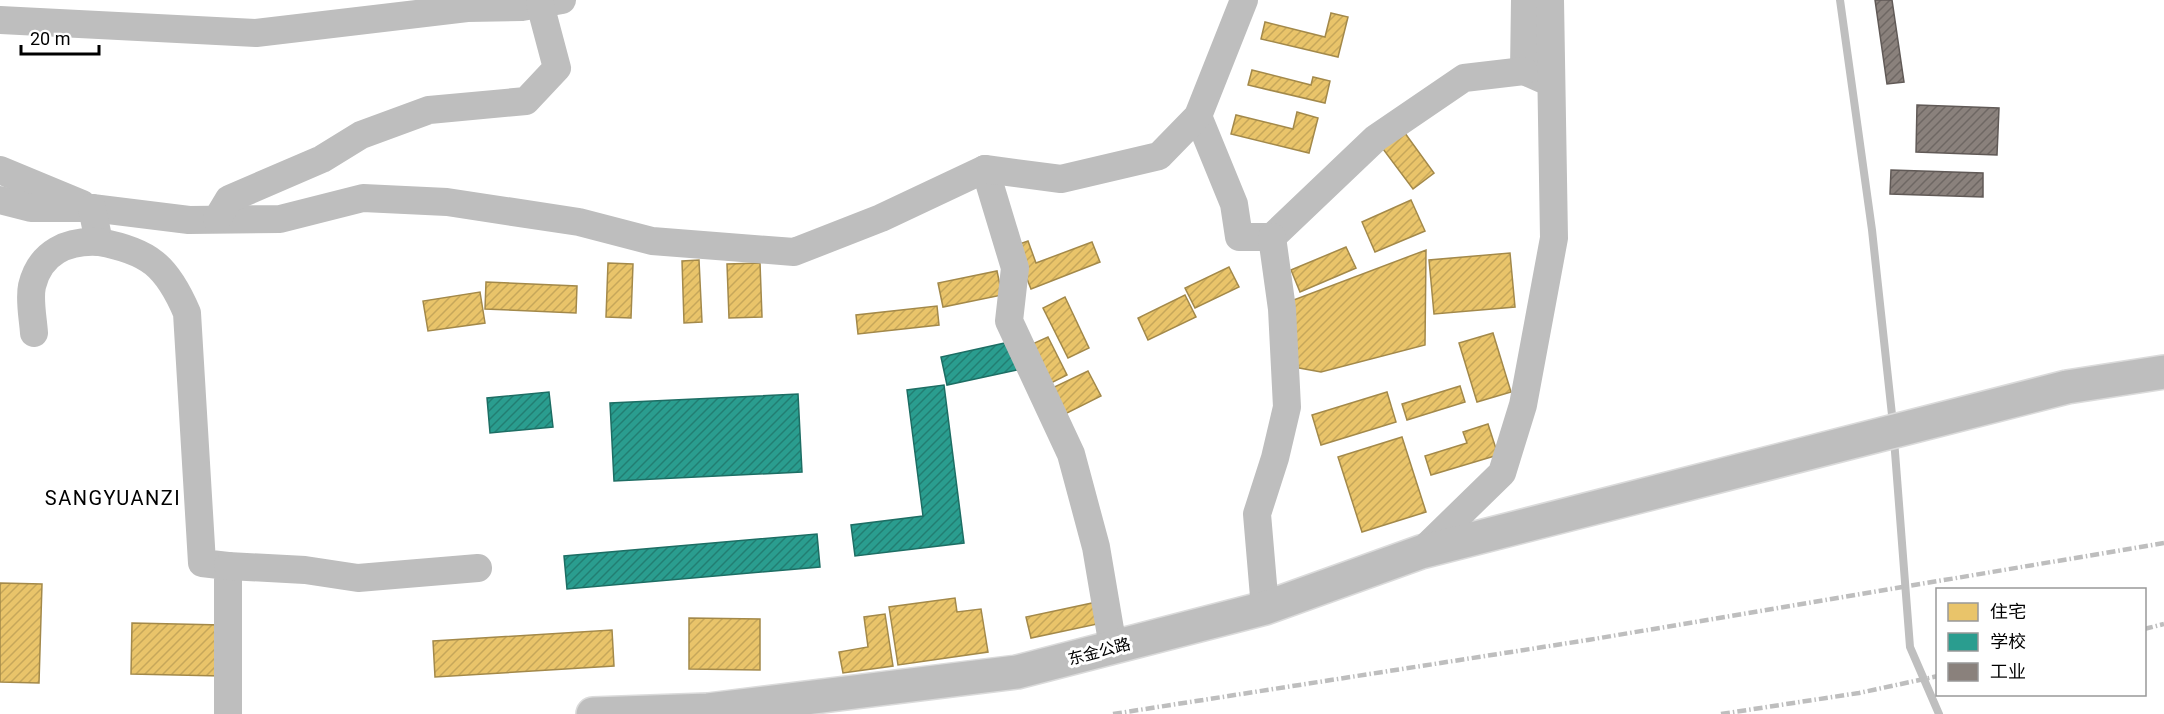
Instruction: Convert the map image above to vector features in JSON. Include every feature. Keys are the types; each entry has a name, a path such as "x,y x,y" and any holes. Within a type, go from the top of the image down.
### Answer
{"main road":[{"name":"东金公路","path":"593,714 708,710 1017,672 1265,608 1421,552 2067,387 2164,372"}],"street":[{"path":"0,200 31,208 92,208 189,220 280,219 363,198 447,202 579,222 652,241 794,252 881,218 985,169 1061,179 1159,156 1198,116 1244,0"},
{"path":"1524,71 1526,0"},
{"path":"1421,552 1502,473 1523,405 1554,238 1550,0"},
{"path":"0,20 256,33 465,4 522,7 551,2 557,68 526,101 429,110 361,135 322,159 229,199 217,219"},
{"path":"1198,116 1234,204 1239,237 1272,237 1376,138 1464,78 1524,71 1552,84"},
{"path":"985,169 1015,268 1009,321 1071,454 1096,547 1113,647"},
{"path":"0,170 92,208"},
{"path":"92,208 99,242"},
{"path":"1265,608 1257,514 1275,458 1287,407 1282,309 1272,237"},
{"path":"34,333 32,288 37,271 48,256 63,246 81,241 129,247 155,262 175,285 187,313 202,563 305,570 358,578 478,568"},
{"path":"228,566 228,714"}],"building: 住宅":[{"path":"1331,13 1348,17 1338,57 1261,39 1265,22 1325,37"},
{"path":"1252,70 1311,85 1313,77 1330,81 1325,103 1248,85"},
{"path":"1297,112 1318,118 1309,153 1231,134 1236,115 1293,129"},
{"path":"1402,129 1434,173 1413,189 1380,145"},
{"path":"1411,200 1425,231 1375,252 1362,222"},
{"path":"1028,241 1036,263 1092,242 1100,262 1031,289 1014,246"},
{"path":"1346,247 1356,268 1300,292 1291,270"},
{"path":"1426,250 1425,345 1321,372 1294,367 1291,301"},
{"path":"1510,253 1515,307 1434,314 1429,260"},
{"path":"699,260 702,322 684,323 682,261"},
{"path":"608,263 633,264 631,318 606,317"},
{"path":"760,263 762,317 729,318 727,264"},
{"path":"1229,267 1239,287 1195,308 1185,288"},
{"path":"997,271 1002,295 943,307 938,283"},
{"path":"486,282 577,286 576,313 485,309"},
{"path":"480,292 485,323 428,331 423,301"},
{"path":"1185,295 1196,317 1148,340 1138,318"},
{"path":"1065,297 1089,348 1068,358 1043,308"},
{"path":"937,306 939,325 858,334 856,315"},
{"path":"1493,333 1511,392 1477,402 1459,343"},
{"path":"1048,337 1067,375 1049,384 1030,345"},
{"path":"1088,371 1101,396 1061,416 1048,390"},
{"path":"1460,386 1465,402 1407,420 1402,404"},
{"path":"1387,392 1396,422 1321,445 1312,415"},
{"path":"1488,424 1498,455 1431,475 1425,456 1467,443 1463,432"},
{"path":"1402,437 1426,512 1362,532 1338,457"},
{"path":"0,583 42,584 39,683 0,682"},
{"path":"955,598 957,612 981,609 988,652 898,665 889,607"},
{"path":"1097,602 1102,623 1031,638 1026,617"},
{"path":"885,614 893,666 843,673 839,652 868,647 864,617"},
{"path":"689,618 760,619 760,670 689,669"},
{"path":"132,623 222,625 221,676 131,674"},
{"path":"612,630 614,666 435,677 433,641"}],"building: 学校":[{"path":"1014,341 1021,369 947,385 941,357"},
{"path":"944,385 964,543 855,556 851,525 923,516 907,390"},
{"path":"549,392 553,427 490,433 487,398"},
{"path":"798,394 802,472 614,481 610,403"},
{"path":"817,534 820,567 567,589 564,556"}],"building: 工业":[{"path":"1875,0 1892,0 1904,82 1887,84"},
{"path":"1917,105 1999,108 1997,155 1916,152"},
{"path":"1891,170 1983,173 1983,197 1890,194"}],"waterway":[{"path":"1840,0 1872,230 1893,424"},
{"path":"1894,439 1910,647 1939,714"}],"railway":[{"path":"1113,714 1588,640 2164,543"},
{"path":"2146,628 2164,624"},
{"path":"1721,714 1859,693 1936,676"}],"district":[{"name":"SANGYUANZI","path":"113,498"}]}
